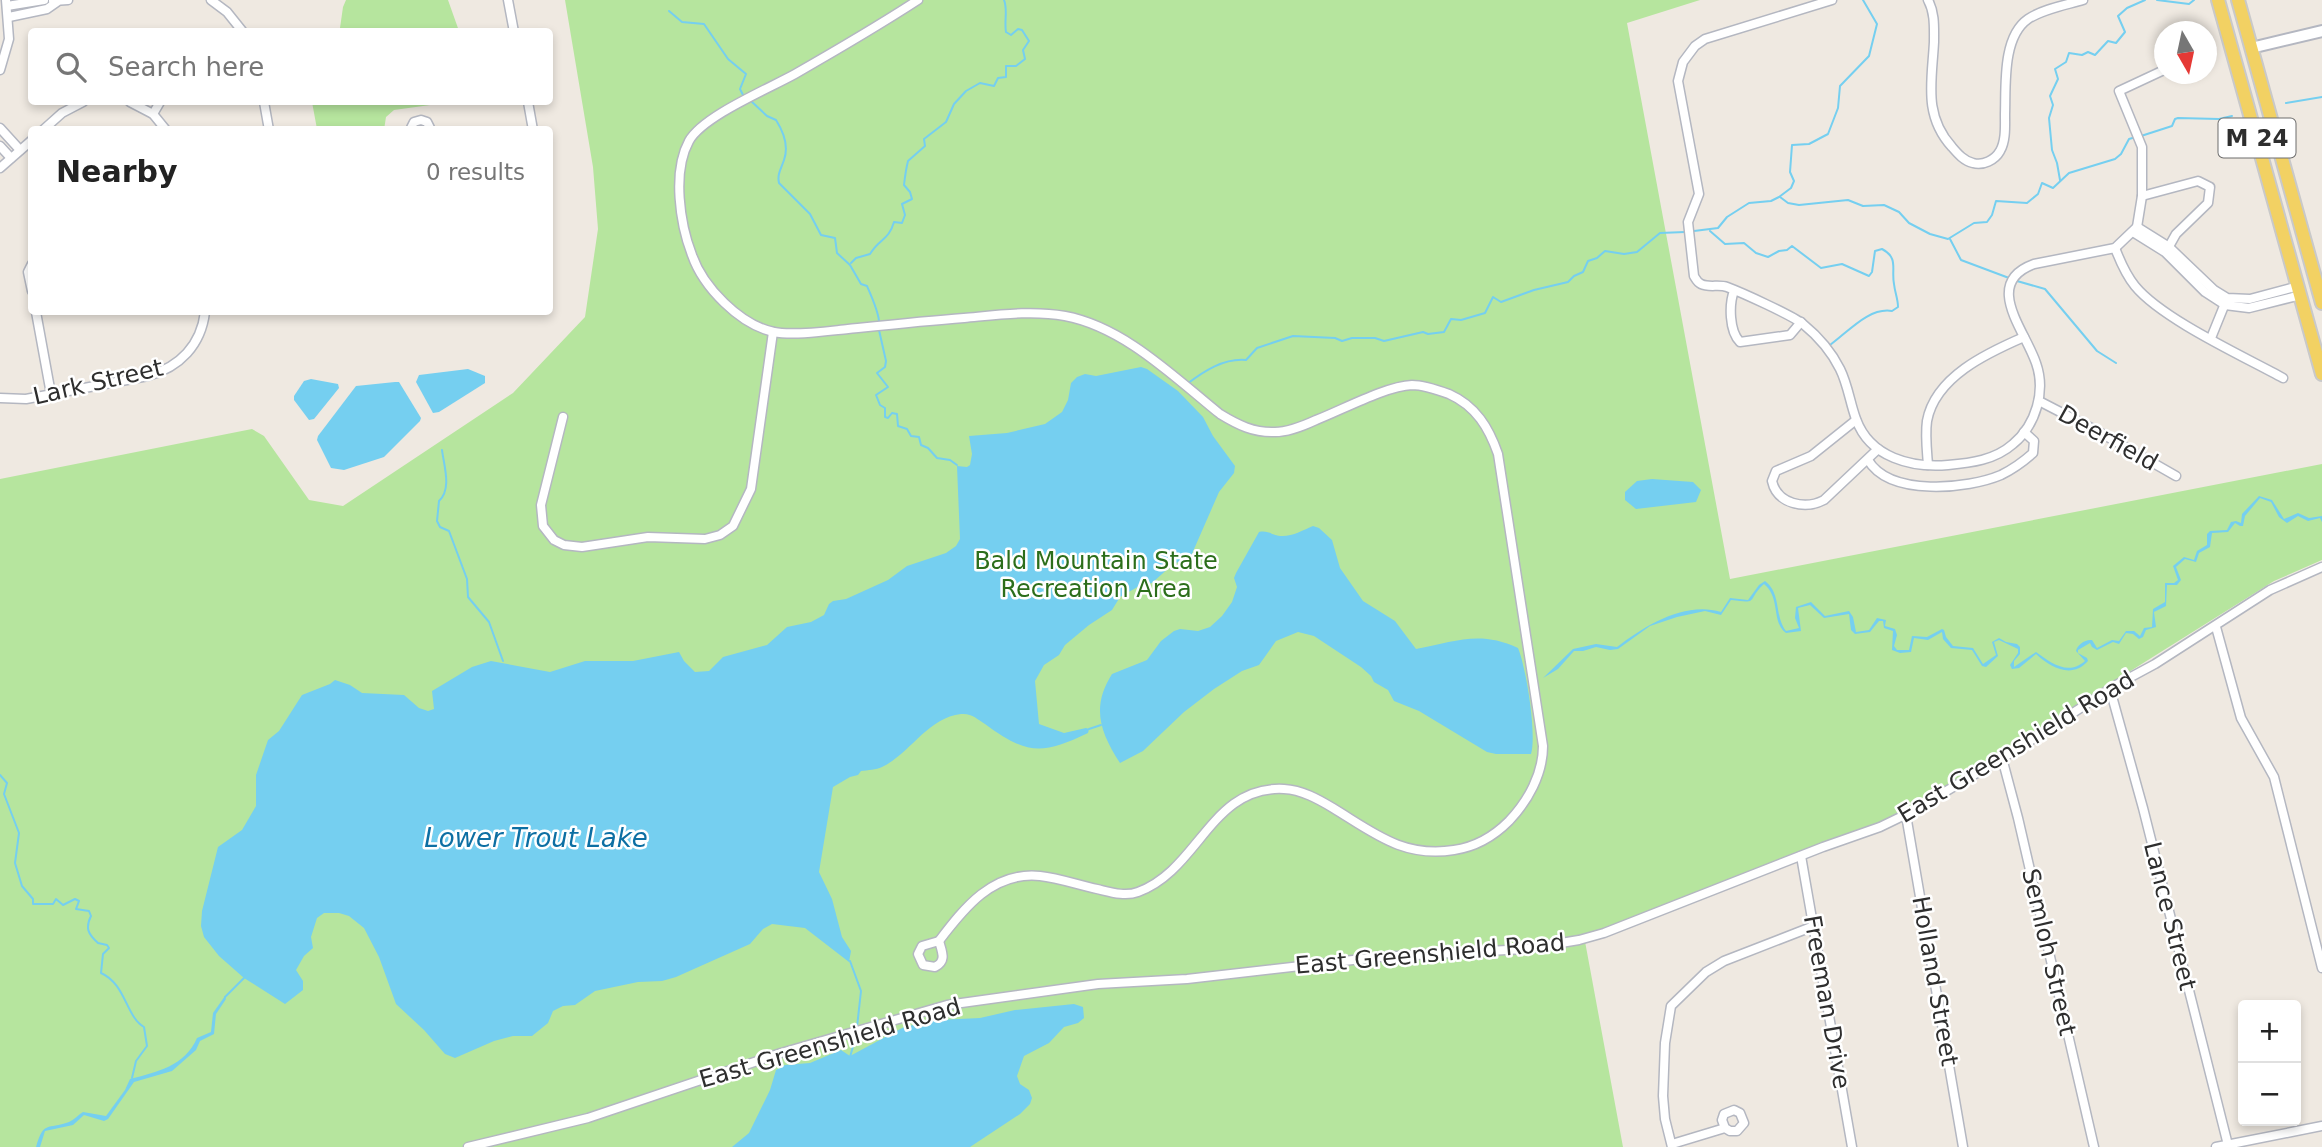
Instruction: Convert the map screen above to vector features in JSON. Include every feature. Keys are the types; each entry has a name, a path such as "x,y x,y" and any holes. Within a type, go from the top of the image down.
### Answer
{"main road":[{"name":"M 24","path":"2218,0 2300,290 2317,335 2322,374"},
{"name":"M 24","path":"2238,0 2322,303"}],"street":[{"path":"0,70 9,39 7,3 68,0"},
{"path":"211,0 227,12 240,28"},
{"path":"508,0 513,28"},
{"path":"918,0 795,74 703,124 689,142 682,162 679,187 683,232 696,267 718,298 738,316 774,332 823,331 1013,313 1063,316 1088,322 1116,334 1220,414 1238,425 1256,431 1277,432 1299,427 1389,390 1412,386 1437,389 1457,398 1475,412 1490,430 1498,454 1543,746 1541,769 1518,811 1503,827 1482,841 1461,849 1420,852 1402,848 1305,793 1284,789 1264,791 1244,797 1226,808 1183,862 1168,876 1138,893 1118,894 1039,876 1008,879 991,887 966,906 939,942"},
{"path":"1832,0 1705,39 1695,46 1683,62 1678,81 1699,194 1688,222 1694,276 1702,285 1727,287 1801,322 1821,340 1841,370 1856,420 1871,443 1894,459 1910,464 1962,463 1989,458 2005,450 2024,432 2039,401 2039,374 2011,309 2008,293 2010,283 2016,274 2034,264 2115,248 2135,230 2142,196 2142,147 2119,91 2154,75"},
{"path":"1928,0 1934,27 1931,103 1933,118 1942,135 1958,153 1965,160 1977,164 1987,162 2001,150 2005,134 2009,51 2014,34 2028,19 2083,0"},
{"path":"9,17 47,9 57,2"},
{"path":"2251,48 2322,31"},
{"path":"47,126 77,105"},
{"path":"138,105 153,114 163,126"},
{"path":"153,114 158,105"},
{"path":"265,105 268,126"},
{"path":"529,105 532,126"},
{"path":"412,126 414,122 421,120 429,126"},
{"path":"0,128 20,150"},
{"path":"0,168 28,143"},
{"path":"0,146 11,158"},
{"path":"2142,196 2198,181 2210,187 2208,203 2176,234 2167,249"},
{"path":"2135,230 2167,249 2226,301 2300,290"},
{"path":"2115,248 2134,285 2148,300 2283,378"},
{"path":"1734,291 1730,304 1735,334 1740,341 1790,335 1801,322"},
{"path":"2211,338 2226,301"},
{"path":"37,315 51,394"},
{"name":"Lark Street","path":"0,398 26,399 164,371 179,362 191,350 202,328 204,315"},
{"path":"563,417 541,505 543,526 554,540 564,545 582,547 648,537 705,539 720,535 733,526 751,489 774,332"},
{"path":"1928,465 1927,420 1935,399 1951,380 1968,367 2024,337"},
{"name":"Deerfield","path":"2039,401 2176,476"},
{"path":"1856,420 1811,456 1776,471 1773,475 1773,487 1784,500 1800,504 1818,503 1878,449"},
{"path":"1868,460 1885,476 1919,487 1984,480 1999,476 2032,453 2034,441 2024,432"},
{"name":"East Greenshield Road","path":"468,1147 588,1118 781,1053 947,1006 1098,984 1187,979 1379,957 1525,949 1604,933 1906,815 2216,627 2270,590 2322,567"},
{"path":"2216,627 2241,718 2274,777 2322,968"},
{"name":"Lance Street","path":"2110,689 2143,808 2228,1145"},
{"name":"Semloh Street","path":"2002,758 2094,1147"},
{"name":"Holland Street","path":"1906,815 1963,1147"},
{"name":"Freeman Drive","path":"1801,856 1852,1147"},
{"path":"1725,1128 1672,1145 1665,1119 1663,1067 1671,1006 1706,972 1724,961 1814,926"},
{"path":"2216,1147 2322,1126"}],"green space":[{"path":"346,0 448,0 458,28 340,28"},
{"name":"Bald Mountain State Recreation Area","path":"565,0 1700,0 1627,23 1730,579 2322,464 2322,560 2274,581 1904,813 1584,936 1623,1147 0,1147 0,479 252,429 264,436 309,500 343,506 513,393 585,317 598,229 593,167"},
{"path":"313,105 430,105 394,110 386,117 385,126 316,126"}],"water":[{"name":"Lower Trout Lake","path":"1141,367 1178,391 1203,417 1235,466 1234,473 1219,492 1191,556 1172,565 1152,583 1141,585 1120,597 1112,610 1089,625 1065,645 1059,655 1044,665 1035,681 1039,724 1064,733 1086,728 1089,729 1088,733 1058,745 1035,748 1012,742 974,717 961,714 938,722 882,767 861,771 833,787 819,872 832,899 842,937 851,951 849,962 805,928 772,924 763,929 750,944 676,977 595,991 575,1005 563,1006 553,1011 548,1023 532,1036 513,1036 494,1041 455,1058 445,1054 396,1004 379,957 364,928 349,916 324,913 317,918 311,937 313,948 304,956 296,970 303,981 303,990 285,1004 244,978 219,956 204,937 201,926 202,911 218,847 242,830 256,806 256,775 268,740 279,731 302,695 335,680 362,693 404,695 419,708 428,711 434,709 432,691 472,667 491,661 550,672 585,661 633,661 679,652 695,672 709,671 723,657 767,645 787,627 811,622 824,615 833,601 846,599 888,580 907,566 946,553 956,546 960,539 957,466 970,465 972,454 969,436 1007,433 1045,424 1062,412 1068,400 1071,383 1077,377"},
{"path":"468,369 485,376 485,383 439,412 433,413 416,382 419,375"},
{"path":"311,379 338,384 339,388 314,419 309,420 294,400 294,396 304,381"},
{"path":"399,382 421,418 420,421 384,457 344,470 331,468 317,440 318,436 356,386"},
{"path":"1652,479 1693,482 1701,490 1696,502 1636,509 1625,500 1625,492 1637,481"},
{"path":"2259,496 2272,500 2284,519 2298,513 2309,518 2322,516 2322,522 2320,518 2308,521 2298,516 2287,523 2279,517 2271,502 2260,498 2245,516 2243,526 2235,523 2228,532 2212,533 2210,547 2199,553 2196,562 2185,559 2176,567 2181,580 2177,585 2167,585 2166,606 2154,612 2156,627 2146,630 2139,639 2126,633 2119,644 2113,642 2097,650 2090,643 2078,650 2088,661 2075,669 2062,670 2048,664 2036,654 2019,668 2012,669 2010,665 2018,649 1999,640 1994,642 1998,656 1986,667 1982,666 1972,650 1951,648 1943,639 1942,632 1928,640 1914,638 1911,652 1900,653 1892,650 1893,631 1884,628 1883,621 1879,621 1870,632 1855,634 1851,630 1849,614 1824,618 1810,605 1798,608 1801,631 1786,633 1781,628 1772,596 1764,584 1750,601 1731,600 1721,615 1705,611 1677,617 1650,626 1618,649 1596,647 1574,651 1558,669 1543,678 1573,649 1596,644 1617,647 1652,624 1679,613 1707,609 1721,612 1730,598 1748,600 1765,581 1774,592 1780,619 1786,631 1799,628 1795,618 1796,607 1811,602 1825,616 1849,611 1856,632 1869,630 1877,618 1886,620 1885,626 1895,629 1897,635 1894,646 1897,650 1909,650 1912,636 1927,637 1942,629 1953,646 1973,648 1983,664 1996,655 1992,642 1999,638 2020,647 2014,667 2036,652 2054,664 2072,667 2085,661 2076,651 2084,641 2092,640 2097,648 2112,640 2119,641 2126,631 2134,631 2140,636 2144,628 2152,627 2153,609 2165,602 2165,583 2178,580 2173,566 2184,557 2194,560 2197,551 2207,545 2207,534 2210,531 2227,530 2231,522 2241,523 2242,514"},
{"path":"1313,526 1332,540 1340,568 1363,601 1395,621 1416,649 1467,639 1491,640 1518,648 1530,701 1533,732 1531,754 1487,752 1419,711 1394,701 1388,690 1374,682 1361,667 1314,636 1298,632 1276,641 1259,665 1242,671 1214,689 1184,712 1143,751 1120,763 1103,730 1100,708 1105,686 1112,674 1147,660 1161,641 1174,631 1198,631 1210,627 1222,616 1232,602 1237,587 1234,578 1236,573 1259,532 1284,536"},
{"path":"225,996 226,999 216,1014 214,1034 200,1041 196,1050 172,1071 134,1082 108,1119 104,1121 84,1115 73,1125 45,1131 40,1147 36,1147 41,1133 47,1127 69,1122 83,1112 106,1116 130,1079 160,1070 178,1061 192,1048 197,1038 211,1032 213,1013"},
{"path":"1074,1004 1083,1007 1084,1018 1064,1027 1049,1043 1024,1056 1017,1076 1020,1084 1029,1090 1032,1098 1030,1104 1020,1114 970,1147 732,1147 749,1133 770,1090 776,1070 785,1065 810,1063 841,1050 850,1056 904,1027 938,1020 980,1018 1015,1010"}],"waterway":[{"path":"851,263 856,258 870,254 894,222 902,223 905,215 902,204 912,199 904,185 908,161 925,146 924,139 946,122 954,104 966,91 980,83 994,86 998,78 1006,77 1006,66 1016,66 1025,59 1023,50 1029,41 1022,30 1018,29 1011,35 1006,32 1004,0"},
{"path":"1694,231 1718,228 1727,217 1749,203 1771,201 1791,188 1794,181 1790,172 1792,145 1809,144 1828,134 1838,108 1840,86 1869,56 1877,24 1863,0"},
{"path":"2060,180 2052,150 2049,118 2053,105 2050,96 2058,79 2055,69 2066,62 2069,53 2082,55 2088,52 2095,55 2108,41 2116,43 2125,32 2118,16 2127,8 2145,0"},
{"path":"2157,0 2189,4 2194,0"},
{"path":"669,11 682,22 704,24 728,59 746,74 740,89 743,95"},
{"path":"2286,103 2322,97"},
{"path":"751,101 767,116 776,120 783,134 786,149 779,183 810,214 821,235 835,238 837,253 850,265 861,284 867,286 877,310 879,324"},
{"path":"2141,136 2172,126 2178,118 2219,119 2232,116"},
{"path":"1780,197 1788,203 1799,205 1848,200 1863,206 1884,205 1899,212 1909,223 1930,234 1948,239 1974,223 1987,222 1996,201 2027,203 2038,194 2042,183 2053,188 2069,173 2115,159 2129,139 2136,137"},
{"path":"1710,231 1725,244 1744,243 1756,253 1768,257 1792,246 1821,268 1842,264 1869,276 1875,251 1882,249 1887,252 1893,264 1898,307 1867,317 1830,345"},
{"path":"1187,384 1215,366 1246,360 1257,348 1293,336 1335,338 1342,341 1375,338 1384,341 1423,332 1444,332 1451,319 1461,320 1485,313 1493,297 1501,302 1568,282 1583,272 1588,261 1605,251 1624,254 1637,252 1660,233 1685,232"},
{"path":"1950,239 1961,260 2009,278"},
{"path":"2017,281 2045,289 2097,351 2116,363"},
{"path":"879,330 886,361 885,367 877,373 888,387 876,395 880,405 885,408 885,417 888,418 892,413 897,414 898,426 907,429 911,436 919,437 921,445 937,458 950,460 957,465"},
{"path":"442,450 446,484 439,501 437,521 440,527 449,531 467,579 468,597 489,622 503,661"},
{"path":"1089,729 1101,725"},
{"path":"0,775 7,783 4,794 19,833 15,863 22,886 33,899 33,904 53,904 56,899 63,905 75,899 79,901 76,909 89,911 90,934 98,943 109,948 103,954 101,973 116,985 133,1016 144,1027 147,1046 136,1061 132,1078"},
{"path":"850,961 861,991 857,1027"},
{"path":"225,997 244,978"},
{"path":"850,1057 856,1036"}]}
